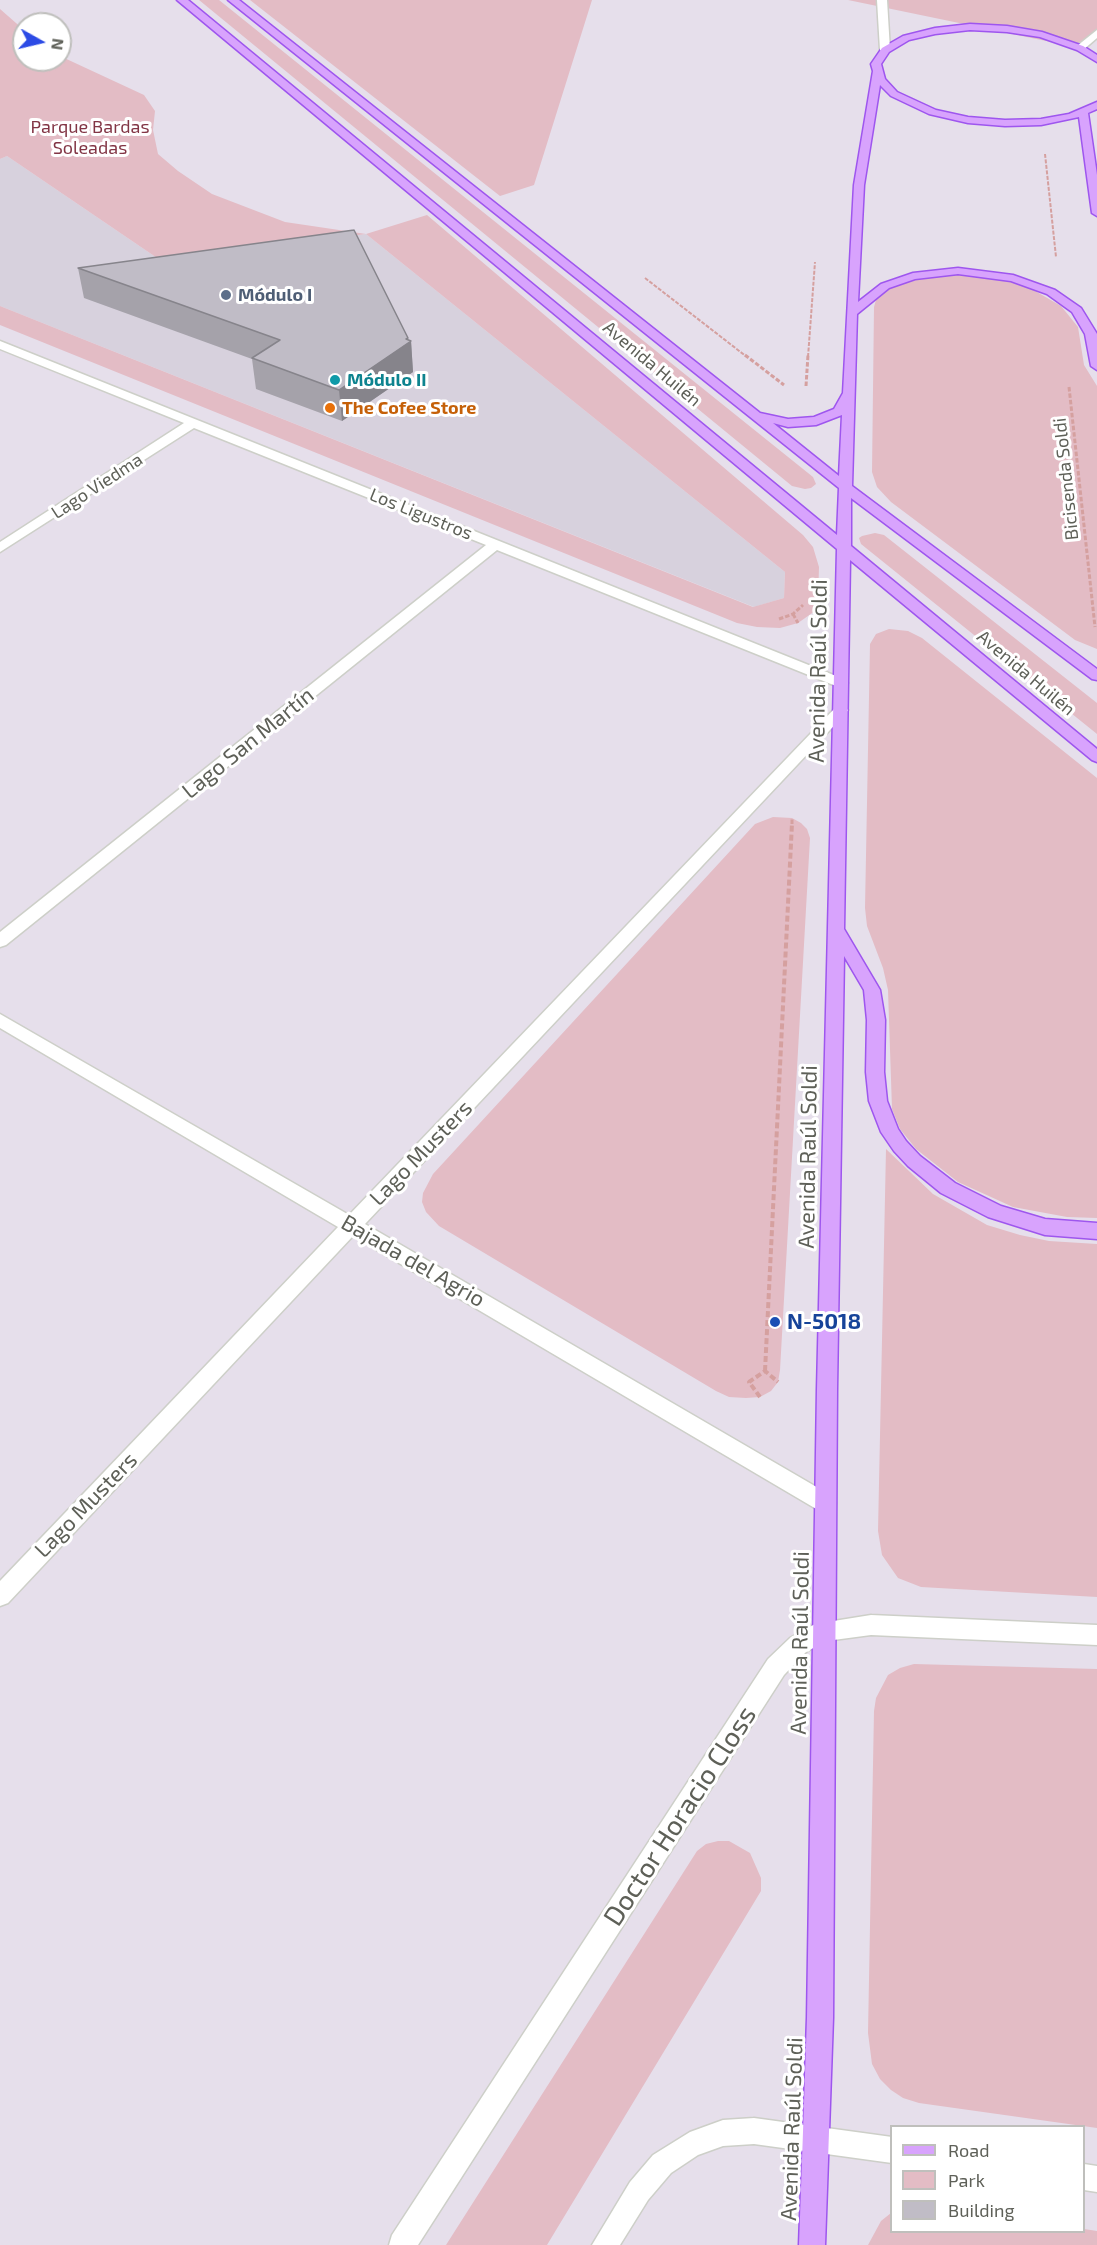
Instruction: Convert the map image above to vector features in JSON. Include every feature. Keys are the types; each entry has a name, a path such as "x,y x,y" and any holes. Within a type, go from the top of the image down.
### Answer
{"main road":[{"name":"Avenida Huilén","path":"182,0 1097,757"},
{"name":"Avenida Huilén","path":"234,0 845,487 1097,676"},
{"path":"885,50 920,34 970,27 1025,31 1057,39 1097,58"},
{"name":"Avenida Raúl Soldi","path":"812,2245 822,1900 825,1503 845,487 858,196 877,72 876,64 885,50"},
{"path":"877,72 886,87 905,101 950,117 986,122 1023,123 1057,119 1092,109 1097,213"},
{"path":"852,313 885,286 912,276 958,271 1013,278 1051,292 1077,310 1091,334 1097,366"},
{"path":"754,414 788,423 816,421 832,416 842,408 849,390"},
{"path":"837,930 872,990 876,1020 875,1072 878,1101 890,1132 900,1146 914,1161 948,1188 995,1212 1045,1227 1097,1231"}],"street":[{"path":"882,0 885,50"},
{"path":"1080,48 1097,33"},
{"name":"Los Ligustros","path":"0,345 841,683"},
{"name":"Lago Viedma","path":"0,548 194,423"},
{"name":"Lago San Martín","path":"0,941 496,544"},
{"name":"Lago Musters","path":"0,1596 841,710"},
{"name":"Bajada del Agrio","path":"0,1020 825,1503"},
{"name":"Doctor Horacio Closs","path":"402,2245 776,1667 798,1645 823,1631 871,1625 1097,1635"},
{"path":"605,2245 639,2191 662,2164 690,2145 723,2133 754,2131 890,2150"}],"path":[{"path":"1045,147 1057,266"},
{"name":"Bicisenda Soldi","path":"1068,376 1095,632"},
{"path":"793,614 798,623"},
{"path":"765,1371 792,819"},
{"path":"765,1371 778,1382"},
{"path":"760,1396 749,1382 765,1371"}],"shaded area":[{"path":"7,156 163,262 366,234 785,572 784,598 754,607 0,306 0,159"}],"green space":[{"path":"199,0 219,0 813,477 816,484 805,489 792,486"},
{"path":"250,0 592,0 534,185 500,196"},
{"path":"848,0 1097,0 1097,33 1080,48"},
{"name":"Parque Bardas Soleadas","path":"0,9 12,20 12,72 72,72 72,62 144,95 155,111 153,130 158,154 212,194 285,222 366,234 163,262 7,156 0,159"},
{"path":"427,215 803,535 813,547 819,567 818,600 815,611 798,623 780,628 737,623 0,325 0,306 753,607 784,598 785,572 366,234"},
{"path":"941,275 972,275 1002,279 1030,288 1061,306 1078,327 1084,365 1097,386 1097,649 1075,640 891,502 877,487 872,472 874,307 876,300 888,289 910,281"},
{"path":"875,533 884,535 1097,703 1097,734 861,544 859,538"},
{"path":"889,629 908,631 922,638 1097,778 1097,1218 1067,1217 1013,1207 958,1182 916,1149 900,1129 892,1109 888,990 883,968 867,926 865,908 870,644 876,634"},
{"path":"773,817 792,818 801,823 807,829 810,838 780,1370 778,1382 771,1391 760,1397 729,1397 439,1226 426,1212 422,1202 423,1193 433,1174 755,824"},
{"path":"886,1149 933,1194 987,1225 1049,1241 1097,1244 1097,1597 921,1587 898,1578 882,1555 878,1531"},
{"path":"914,1664 1097,1669 1097,2128 919,2103 903,2098 891,2090 880,2079 872,2064 868,2033 874,1711 876,1698 888,1675"},
{"path":"729,1841 750,1853 761,1878 761,1891 547,2245 446,2245 697,1851 706,1844"},
{"path":"890,2214 890,2233 1085,2233 1085,2229 1097,2231 1097,2245 868,2245 881,2221"}],"building":[{"path":"354,230 408,338 406,339 411,341 339,390 252,358 280,340 78,268"}],"place":[{"name":"Módulo I","path":"226,295"},
{"name":"Módulo II","path":"335,380"},
{"name":"The Cofee Store","path":"330,408"},
{"name":"N-5018","path":"775,1322"}]}
